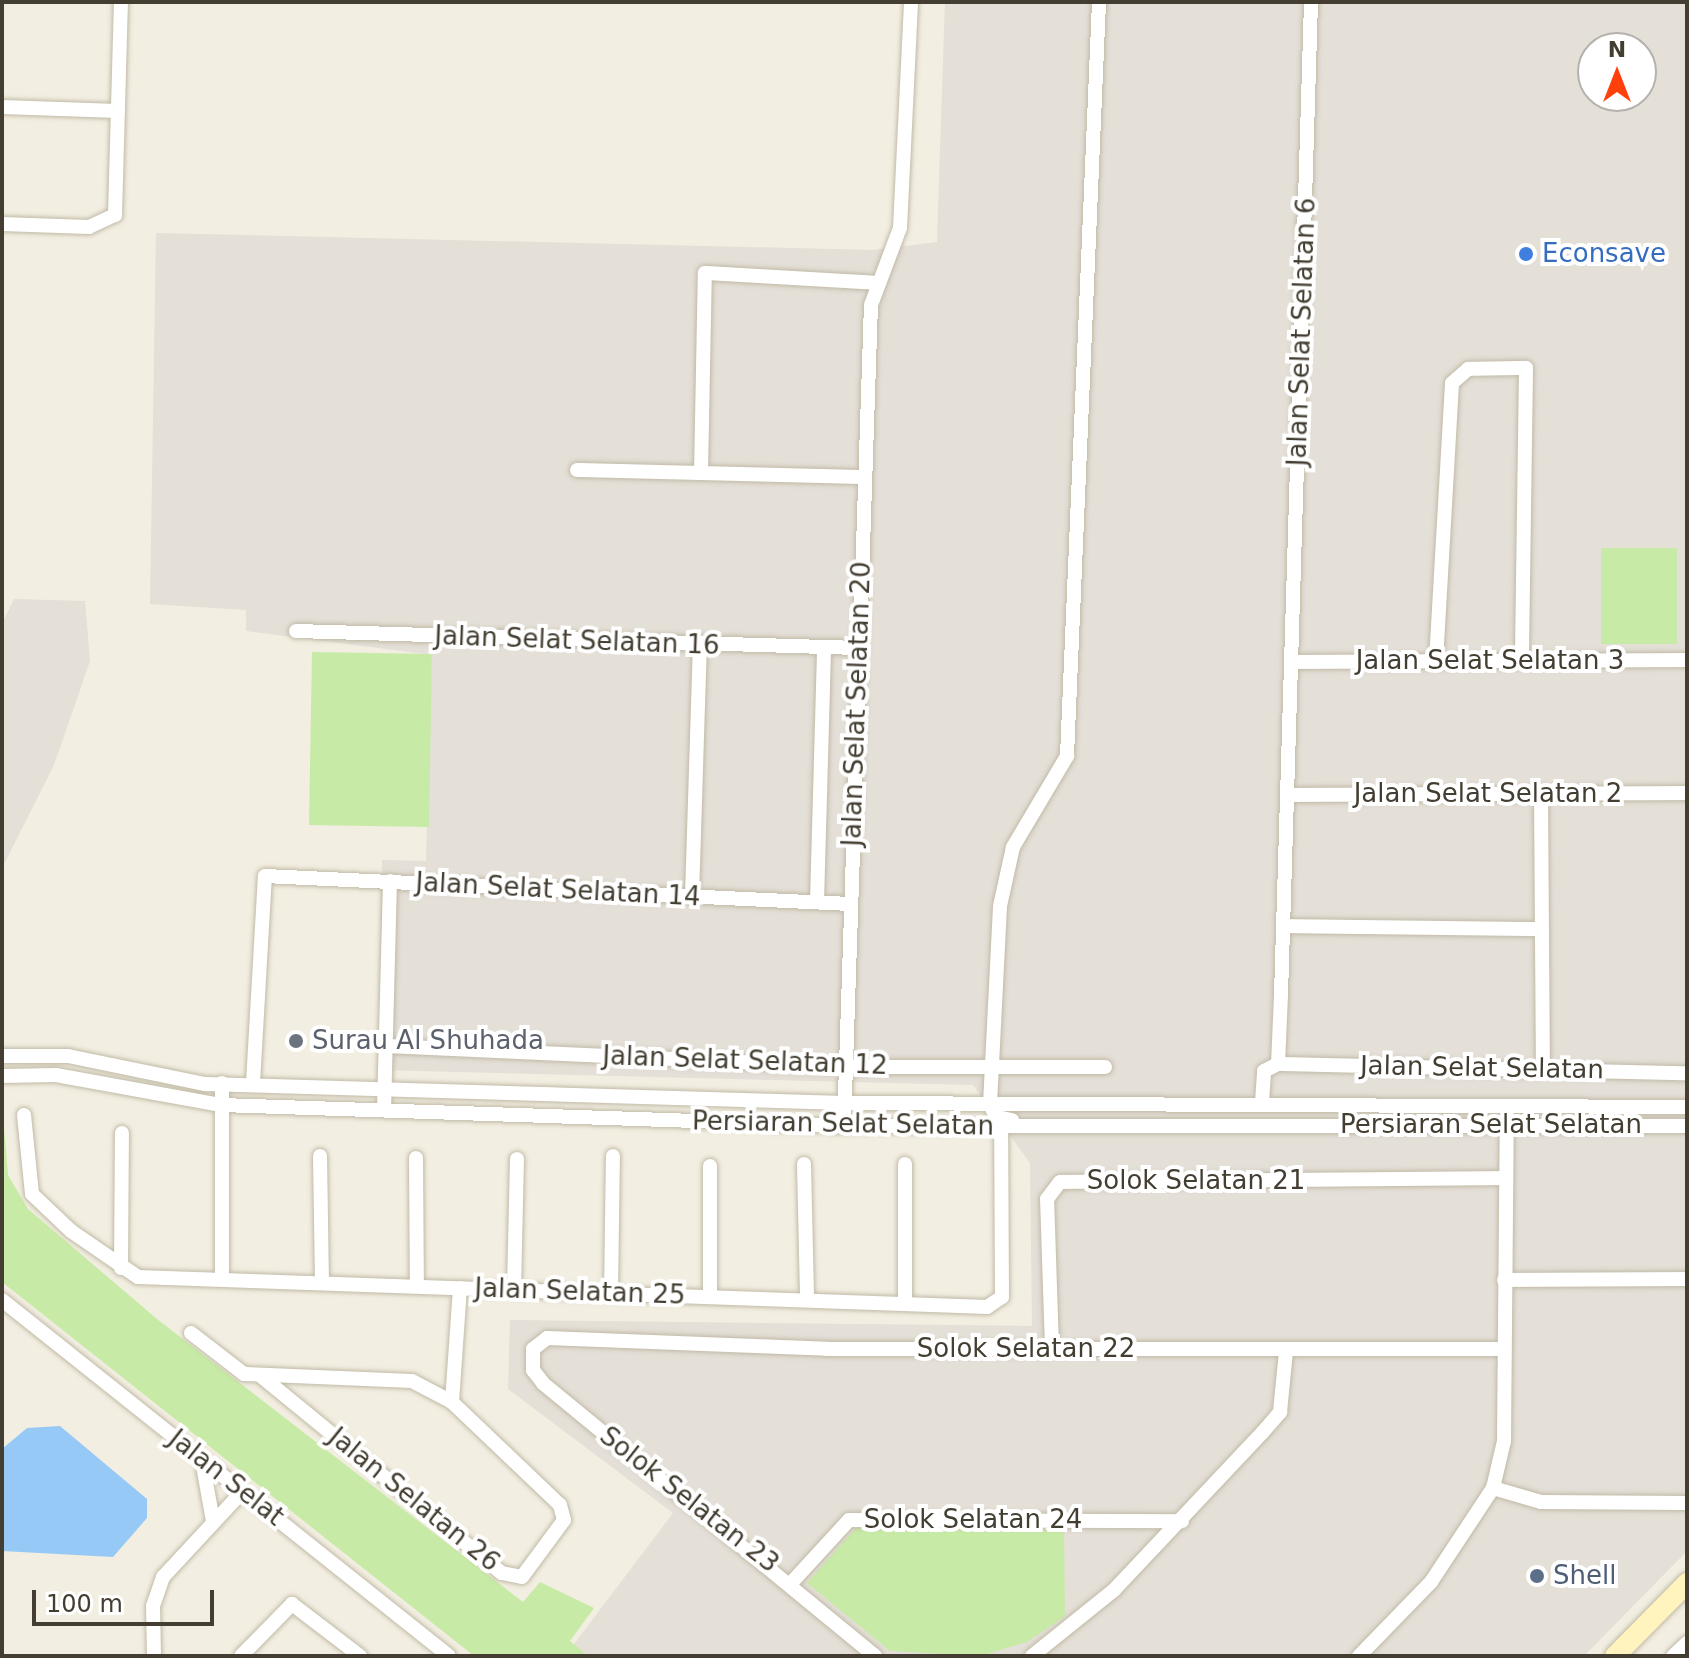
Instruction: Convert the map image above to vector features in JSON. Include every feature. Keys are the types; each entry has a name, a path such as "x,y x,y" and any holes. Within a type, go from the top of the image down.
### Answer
{"main road":[{"path":"1615,1656 1687,1583"}],"street":[{"path":"2,224 89,227 109,220 118,204 121,2"},
{"name":"Jalan Selat Selatan 20","path":"844,1126 864,477 877,283 900,228 911,2"},
{"path":"1052,1127 1000,1119 990,1104 1003,880 1013,847 1067,756 1099,2"},
{"name":"Jalan Selat Selatan 6","path":"1278,1064 1289,795 1311,2"},
{"path":"2,107 118,111"},
{"path":"701,473 705,273 877,283"},
{"path":"1436,661 1452,383 1468,369 1526,368 1522,661"},
{"path":"577,470 864,477"},
{"name":"Jalan Selat Selatan 16","path":"296,631 858,648"},
{"path":"692,896 700,645"},
{"path":"817,902 824,649"},
{"name":"Jalan Selat Selatan 3","path":"1293,662 1687,660"},
{"path":"1541,793 1543,1070"},
{"name":"Jalan Selat Selatan 2","path":"1289,795 1687,793"},
{"name":"Jalan Selat Selatan 14","path":"253,1083 265,876 851,904"},
{"path":"384,1110 390,881"},
{"path":"1283,926 1542,929"},
{"name":"Jalan Selat Selatan 12","path":"386,1046 846,1067 1105,1067"},
{"name":"Persiaran Selat Selatan","path":"2,1056 68,1056 222,1083 845,1103 1262,1102 1687,1107"},
{"path":"1262,1102 1264,1071 1278,1064"},
{"name":"Jalan Selat Selatan","path":"1278,1064 1687,1073"},
{"name":"Persiaran Selat Selatan","path":"2,1076 56,1075 221,1105 844,1126 1001,1128 1507,1123 1687,1126"},
{"path":"222,1083 222,1279"},
{"path":"1359,1656 1431,1582 1493,1488 1504,1441 1507,1104"},
{"name":"Jalan Selatan 25","path":"24,1115 26,1178 71,1231 138,1277 987,1307 1002,1297 1001,1128"},
{"path":"121,1268 122,1133"},
{"path":"320,1156 322,1283"},
{"path":"611,1293 613,1156"},
{"path":"416,1158 417,1286"},
{"path":"514,1290 517,1159"},
{"path":"804,1164 807,1300"},
{"path":"905,1164 905,1304"},
{"path":"710,1166 710,1297"},
{"name":"Solok Selatan 21","path":"1052,1348 1047,1199 1060,1182 1505,1178"},
{"path":"1504,1280 1687,1279"},
{"path":"191,1333 229,1368 261,1376 412,1381 452,1402 460,1288"},
{"name":"Jalan Selat","path":"2,1300 449,1656"},
{"name":"Solok Selatan 22","path":"547,1338 827,1349 1504,1349"},
{"name":"Solok Selatan 23","path":"547,1338 533,1349 533,1370 543,1383 792,1582 875,1656"},
{"path":"1032,1656 1114,1590 1182,1521 1280,1412 1286,1351"},
{"name":"Jalan Selatan 26","path":"261,1376 502,1573 522,1577 561,1528 560,1505 452,1402"},
{"path":"202,1460 213,1521"},
{"path":"1493,1488 1541,1502 1687,1503"},
{"path":"154,1656 157,1588 182,1555 243,1491"},
{"name":"Solok Selatan 24","path":"792,1582 849,1520 1182,1521"},
{"path":"241,1656 292,1604 360,1656"},
{"path":"1673,1656 1687,1643"}],"shaded area":[{"path":"945,2 1687,2 1687,1551 1584,1656 565,1656 673,1513 508,1389 510,1320 1032,1326 1030,1163 973,1085 378,1070 382,860 426,861 432,655 246,631 246,610 150,604 156,233 873,250 937,242"},
{"path":"14,599 85,601 90,661 54,765 2,868 2,624"}],"green space":[{"path":"1601,548 1677,548 1677,644 1601,644"},
{"path":"312,652 432,654 429,827 309,825"},
{"path":"2,1103 8,1175 28,1209 157,1319 523,1602 540,1582 594,1608 570,1641 588,1656 474,1656 2,1282"},
{"path":"856,1528 1064,1529 1065,1616 1027,1642 980,1656 890,1651 807,1583"}],"water":[{"path":"60,1426 147,1499 147,1518 113,1557 2,1551 2,1449 27,1428"}],"place":[{"name":"Econsave","path":"1526,254"},
{"name":"Surau Al Shuhada","path":"296,1041"},
{"name":"Shell","path":"1537,1576"}]}
